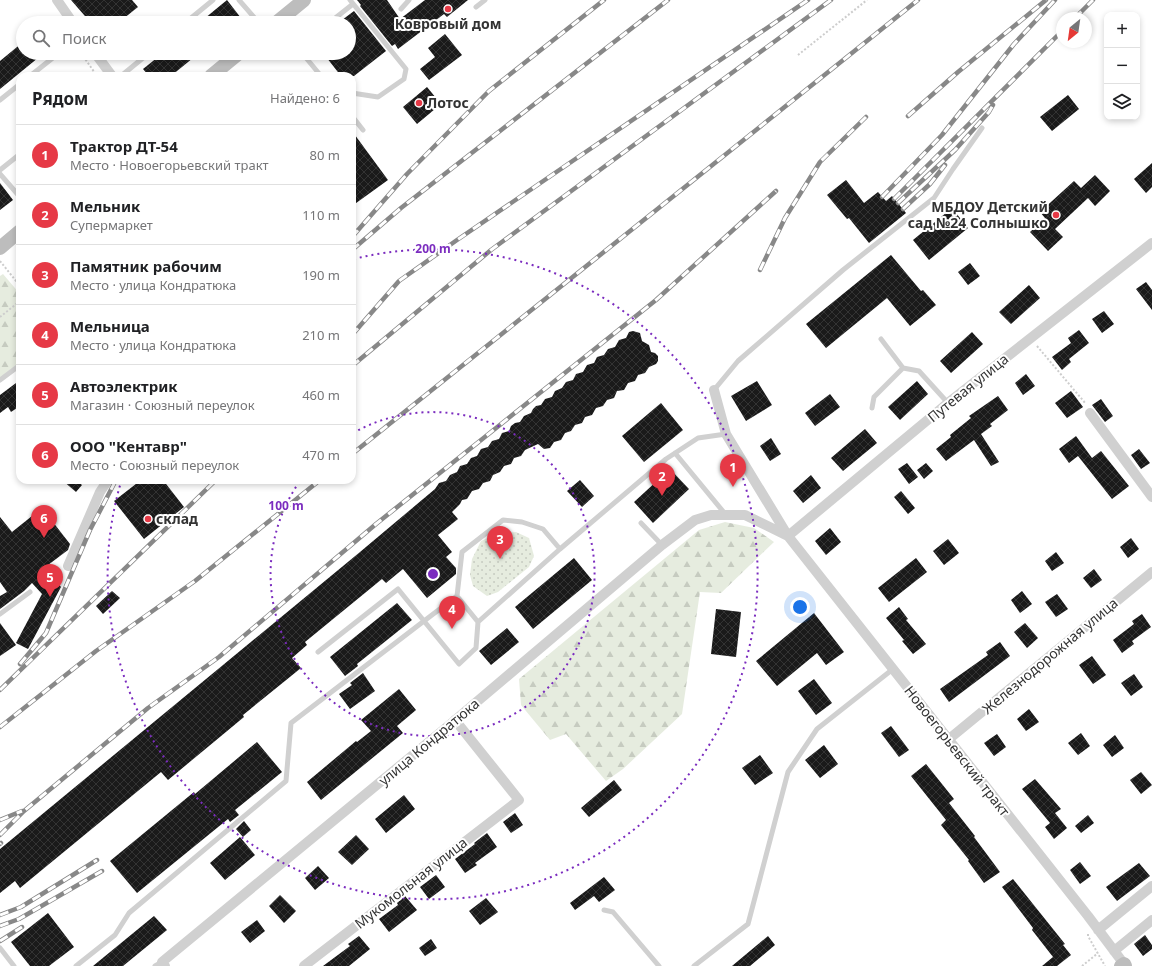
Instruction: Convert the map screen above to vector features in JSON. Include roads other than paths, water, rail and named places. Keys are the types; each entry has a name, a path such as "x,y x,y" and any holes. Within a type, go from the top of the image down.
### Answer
{"main road":[{"path":"285,16 304,0"},
{"path":"216,72 230,60"},
{"path":"0,248 16,234"}],"street":[{"path":"56,0 68,16"},
{"path":"100,60 109,72"},
{"name":"Путевая улица","path":"788,536 948,403 1152,243"},
{"name":"Новоегорьевский тракт","path":"714,390 726,434 788,536 1098,930 1123,965"},
{"path":"1090,413 1152,497"},
{"path":"68,566 100,492 105,484"},
{"name":"Новоегорьевский тракт","path":"695,520 711,515 745,515 788,536"},
{"name":"улица Кондратюка","path":"160,965 455,720 662,545 695,520"},
{"name":"Железнодорожная улица","path":"949,740 1152,572"},
{"name":"Мукомольная улица","path":"304,966 519,800 455,720"},
{"path":"1098,930 1152,886"},
{"path":"1114,951 1152,920"}],"lane":[{"path":"194,16 213,0"},
{"path":"239,0 253,16"},
{"path":"401,9 409,0"},
{"path":"476,7 485,0"},
{"path":"337,16 352,2 406,69 404,79 378,98 356,94"},
{"path":"35,72 50,60"},
{"path":"126,72 140,60"},
{"path":"308,60 318,72"},
{"path":"0,100 16,87"},
{"path":"356,121 363,130"},
{"path":"714,390 738,361 843,270 934,198 952,168 982,128"},
{"path":"0,170 16,157"},
{"path":"0,174 16,192"},
{"path":"881,339 903,368 919,371 948,403"},
{"path":"0,380 16,368"},
{"path":"872,408 874,397 903,368"},
{"path":"478,622 560,549 666,459 698,438 726,434"},
{"path":"675,453 726,515"},
{"path":"318,652 398,589 459,664 476,648 478,622 457,596 462,552 503,520 522,522 543,529 560,549"},
{"path":"641,523 662,545"},
{"path":"0,614 30,592"},
{"path":"76,966 115,935 129,913 286,781 291,724 457,596"},
{"path":"694,966 748,924 788,772 817,729 893,669"},
{"path":"604,910 613,912 659,966"},
{"path":"0,948 14,966"}],"railway":[{"path":"356,232 407,174 489,91 604,0"},
{"path":"356,247 401,208 668,0"},
{"path":"356,330 399,281 808,0"},
{"path":"356,363 491,250 831,0"},
{"path":"356,451 918,0"},
{"path":"908,116 958,72 1046,0"},
{"path":"882,197 942,135 1014,44 1055,0"},
{"path":"1081,12 1093,0"},
{"path":"894,199 1056,37"},
{"path":"898,203 955,150 989,112 993,105"},
{"path":"760,270 785,218 820,162 866,117"},
{"path":"903,209 930,184 945,165"},
{"path":"0,835 24,811 148,708 219,657 376,524 656,300 776,191"},
{"path":"20,664 46,633 90,530 114,484"},
{"path":"0,690 212,484"},
{"path":"0,727 96,651 195,581 315,484"},
{"path":"0,820 22,811"},
{"path":"0,915 21,907 97,860"},
{"path":"0,926 19,919 102,871"},
{"path":"0,941 22,927"}],"place":[{"name":"Ковровый дом","path":"448,9"},
{"name":"Лотос","path":"419,103"},
{"name":"МБДОУ Детский сад №24 Солнышко","path":"1056,215"},
{"name":"Трактор ДТ-54","path":"733,487"},
{"name":"Мельник","path":"662,496"},
{"name":"склад","path":"148,519"},
{"name":"ООО \"Кентавр\"","path":"44,538"},
{"name":"Памятник рабочим","path":"500,559"},
{"name":"Автоэлектрик","path":"50,597"},
{"name":"Мельница","path":"452,629"}]}
